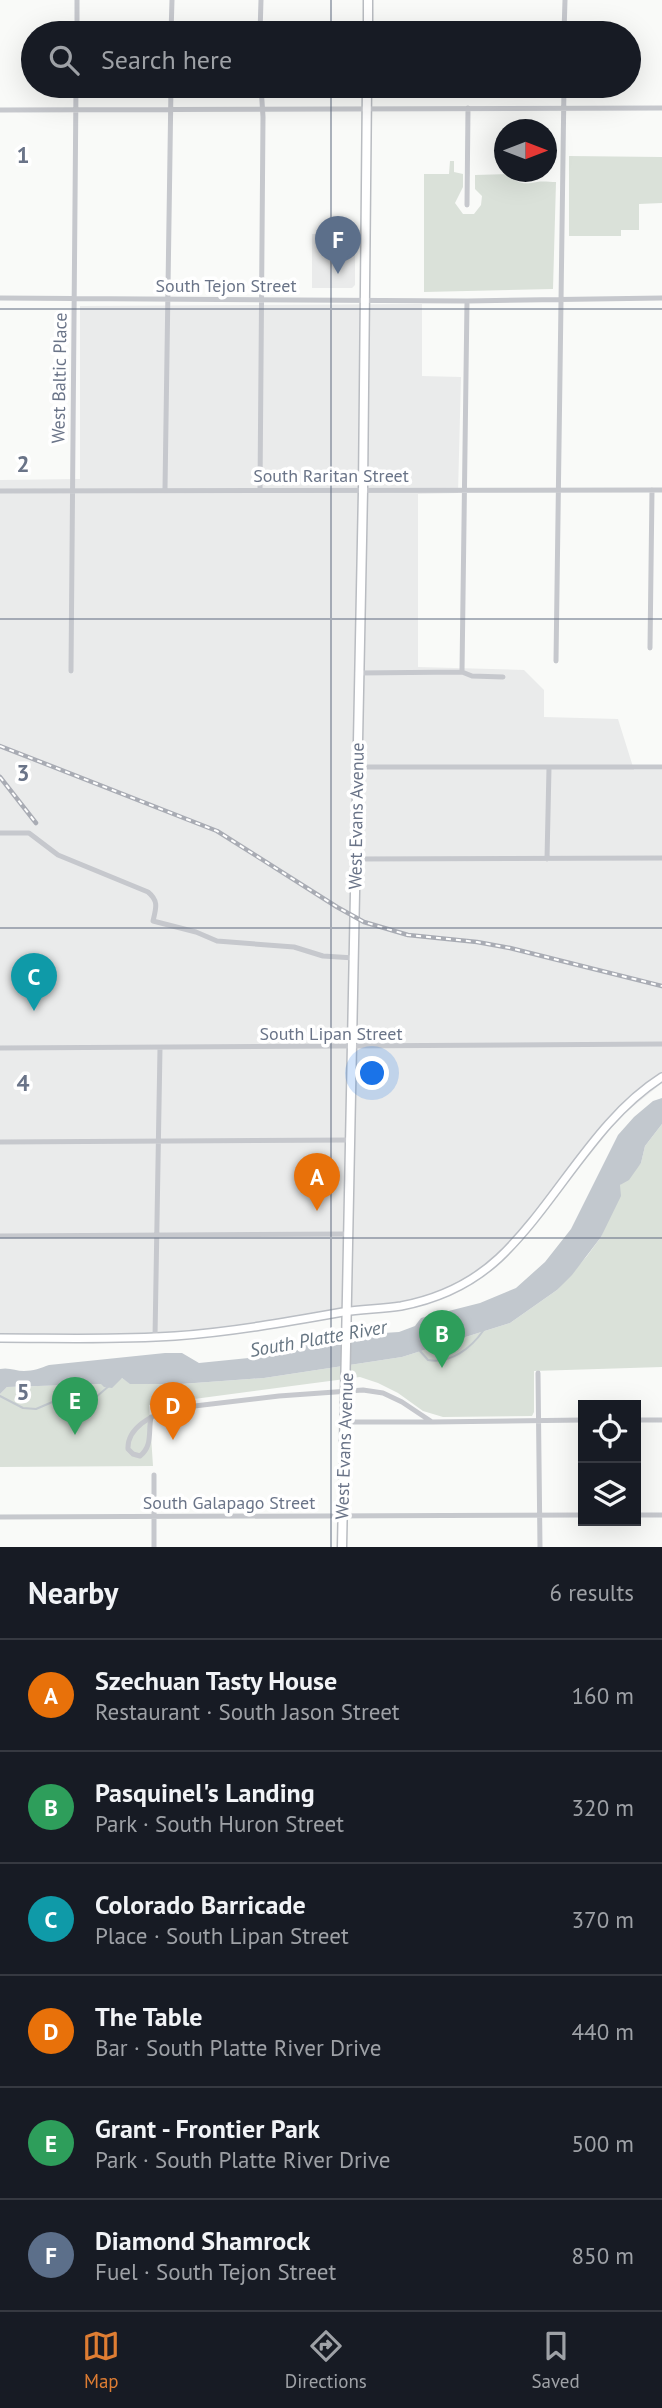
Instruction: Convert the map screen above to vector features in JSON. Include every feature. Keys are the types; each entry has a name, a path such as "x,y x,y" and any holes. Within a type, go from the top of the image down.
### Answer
{"main road":[{"path":"368,0 368,21"},
{"name":"West Evans Avenue","path":"342,1547 363,490 367,98"}],"street":[{"path":"77,21 78,0"},
{"path":"172,0 172,21"},
{"path":"260,21 261,0"},
{"path":"564,21 565,0"},
{"name":"West Baltic Place","path":"71,671 76,98"},
{"path":"165,489 170,98"},
{"path":"260,490 262,98"},
{"path":"556,661 564,98"},
{"path":"467,205 468,108"},
{"path":"0,110 662,108"},
{"name":"South Tejon Street","path":"0,298 467,301 662,298"},
{"path":"463,672 467,301"},
{"path":"650,648 652,490"},
{"name":"South Raritan Street","path":"0,491 662,490"},
{"path":"358,673 463,672 472,676 503,677"},
{"path":"356,767 662,767"},
{"path":"547,859 548,768"},
{"path":"0,833 29,833 58,855 148,892 155,897 157,905 153,921 196,932 218,941 294,947 323,956 354,958"},
{"path":"355,859 662,858"},
{"name":"South Lipan Street","path":"0,1048 662,1044"},
{"path":"155,1337 160,1048"},
{"path":"0,1338 155,1337 267,1326 426,1300 464,1285 482,1272 520,1235 620,1112 644,1089 662,1077"},
{"path":"0,1142 351,1140"},
{"path":"0,1236 349,1234"},
{"path":"538,1373 540,1547"},
{"path":"151,1417 147,1451 140,1456 133,1454 128,1449 129,1440 151,1417 169,1409 346,1391 383,1393 432,1422"},
{"path":"403,1423 415,1410"},
{"path":"345,1422 578,1420"},
{"path":"641,1420 662,1420"},
{"path":"154,1475 154,1547"},
{"name":"South Galapago Street","path":"0,1517 578,1515"},
{"path":"641,1515 662,1515"}],"shaded area":[{"path":"569,156 662,157 662,203 639,204 639,230 621,230 621,236 569,236"},
{"path":"450,161 454,161 454,172 463,174 463,187 455,203 463,214 474,214 481,205 482,196 475,189 475,175 494,174 494,182 556,182 553,289 424,292 424,174 449,174"},
{"path":"312,234 355,234 355,285 352,288 312,288"},
{"path":"422,304 422,376 461,377 458,493 418,494 418,667 524,670 544,690 544,717 618,719 634,770 662,770 662,1083 620,1117 518,1244 491,1271 459,1289 422,1304 156,1341 0,1340 0,480 80,479 80,306"},
{"path":"662,1098 662,1124 645,1146 641,1163 629,1180 620,1185 621,1196 601,1237 557,1290 510,1323 402,1357 264,1378 181,1384 130,1384 122,1378 112,1388 101,1384 7,1387 0,1394 0,1369 27,1371 49,1365 165,1353 182,1353 199,1363 279,1355 298,1350 312,1341 325,1341 336,1336 399,1332 415,1326 421,1318 480,1303 516,1288 545,1262 571,1229 618,1135 653,1101"},
{"path":"662,1124 662,1367 534,1371 532,1416 443,1417 423,1411 398,1393 360,1377 149,1405 153,1466 0,1467 0,1394 7,1387 101,1384 122,1378 131,1384 181,1384 264,1378 402,1357 510,1323 557,1290 587,1256 601,1237 620,1185 641,1163 645,1146"}],"waterway":[{"path":"420,1351 428,1360 445,1360 466,1349 483,1331"},
{"path":"0,1396 23,1408 36,1409 57,1400 96,1397 109,1386"}],"railway":[{"path":"0,746 217,831 364,922 408,935 510,948 662,986"},
{"path":"0,777 36,823"}],"place":[{"name":"Diamond Shamrock","path":"338,274"},
{"name":"Colorado Barricade","path":"34,1011"},
{"name":"Szechuan Tasty House","path":"317,1211"},
{"name":"Pasquinel's Landing","path":"442,1368"},
{"name":"Grant - Frontier Park","path":"75,1435"},
{"name":"The Table","path":"173,1440"}],"water label":[{"name":"South Platte River","path":"318,1338"}]}
